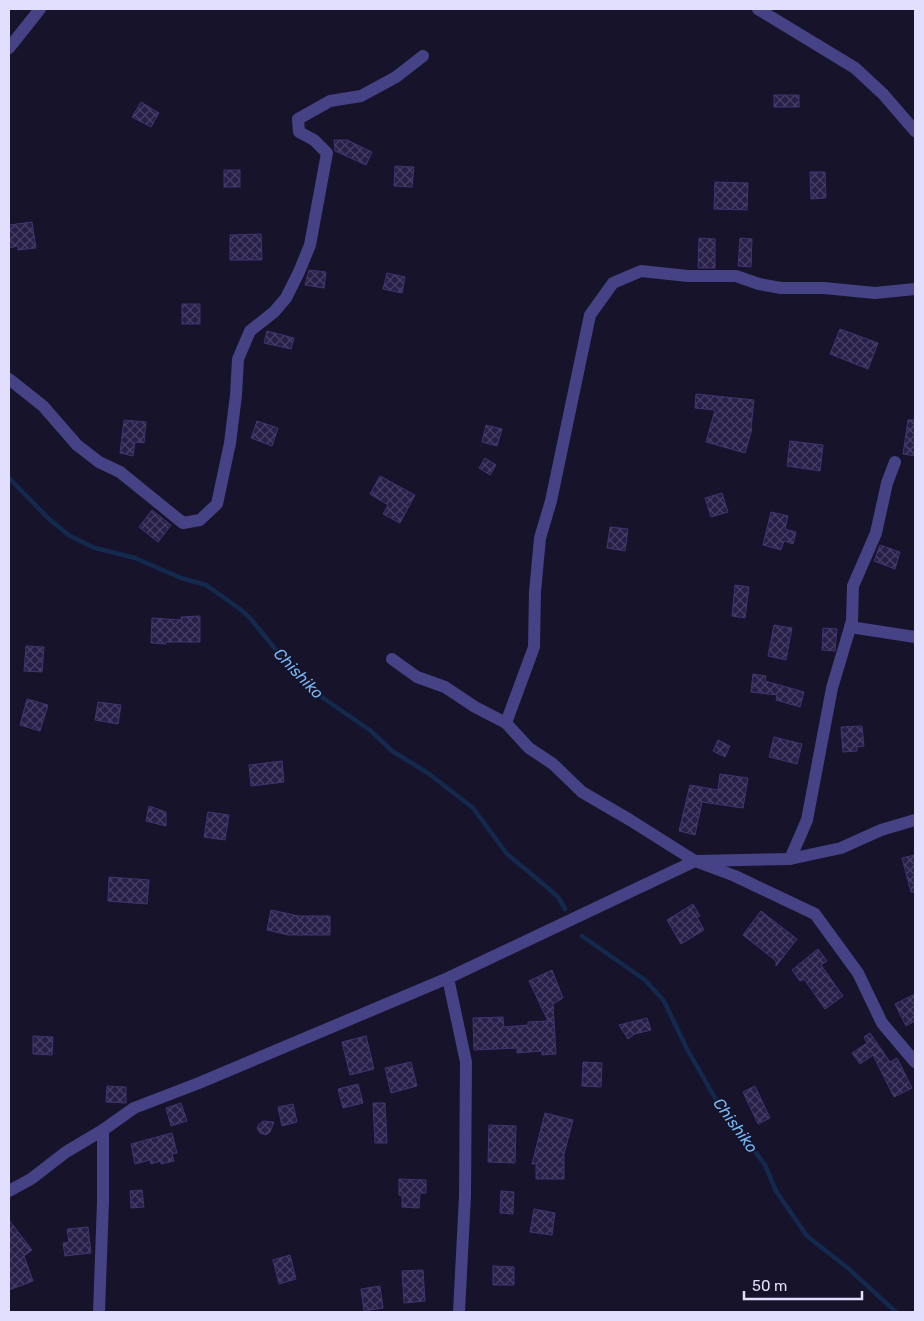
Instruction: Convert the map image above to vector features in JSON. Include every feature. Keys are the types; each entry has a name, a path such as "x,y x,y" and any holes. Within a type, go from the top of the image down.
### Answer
{"street":[{"path":"9,48 40,9"},
{"path":"758,9 855,68 883,94 915,131"},
{"path":"9,379 43,406 78,445 100,462 120,472 183,523 200,520 217,504 230,443 238,359 250,331 274,312 286,298 310,244 327,153 314,140 299,132 298,119 330,102 361,96 396,77 423,56"},
{"path":"506,722 534,647 535,592 540,538 551,501 590,315 613,283 641,272 688,276 736,276 759,284 781,288 824,288 875,293 915,289"},
{"path":"790,859 807,820 832,688 852,621 853,586 876,533 887,483 895,462"},
{"path":"850,628 915,637"},
{"path":"392,659 417,677 445,687 475,707 506,722 529,748 553,764 582,792 695,861 735,876 815,914 858,973 882,1023 915,1062"},
{"path":"9,1192 134,1108 199,1083 448,978 695,861 790,859 841,848 881,830 915,820"},
{"path":"448,978 466,1062 465,1196 459,1312"},
{"path":"99,1312 103,1202 103,1130"}],"building":[{"path":"774,95 799,95 799,107 774,107"},
{"path":"141,102 159,113 151,127 132,117"},
{"path":"334,140 347,140 372,152 366,165 335,151"},
{"path":"395,166 414,167 412,187 394,186"},
{"path":"224,170 240,170 240,187 224,187"},
{"path":"810,172 825,172 826,198 811,199"},
{"path":"715,182 748,183 747,210 714,209"},
{"path":"32,222 36,248 18,250 18,246 9,248 9,225"},
{"path":"261,234 262,260 230,260 230,235"},
{"path":"699,238 715,239 715,268 698,268"},
{"path":"740,238 752,239 751,267 738,266"},
{"path":"309,270 326,272 324,288 305,285"},
{"path":"387,273 405,277 402,293 383,289"},
{"path":"182,304 200,304 200,324 182,324"},
{"path":"840,329 878,343 868,369 830,354"},
{"path":"267,331 294,338 291,349 264,343"},
{"path":"696,394 754,400 752,429 745,453 706,442 715,410 695,408"},
{"path":"124,420 146,422 144,443 135,442 133,456 120,453"},
{"path":"908,420 915,420 915,456 903,454"},
{"path":"257,421 278,428 272,446 251,438"},
{"path":"486,425 502,429 497,446 482,442"},
{"path":"790,441 823,445 820,471 787,466"},
{"path":"485,458 496,465 490,475 479,468"},
{"path":"380,476 415,495 400,523 383,514 388,505 370,494"},
{"path":"722,493 728,512 711,517 705,498"},
{"path":"152,510 171,525 158,542 139,527"},
{"path":"771,512 788,516 785,529 796,532 793,544 784,541 781,550 763,545"},
{"path":"610,527 628,529 625,551 607,548"},
{"path":"880,545 900,552 895,569 874,561"},
{"path":"735,585 749,587 745,618 732,616"},
{"path":"200,616 200,642 151,643 152,618 181,620 181,617"},
{"path":"774,625 792,628 786,660 768,656"},
{"path":"823,628 837,629 835,651 822,650"},
{"path":"26,646 44,647 42,672 24,671"},
{"path":"753,674 766,676 765,681 804,692 800,707 776,700 777,695 751,692"},
{"path":"27,699 48,705 40,731 20,725"},
{"path":"98,702 121,705 118,724 95,720"},
{"path":"862,726 864,746 857,747 857,751 843,752 841,727"},
{"path":"774,737 802,744 797,764 769,757"},
{"path":"718,740 730,746 725,757 713,751"},
{"path":"282,761 284,782 251,786 249,765"},
{"path":"720,774 748,778 743,808 702,802 695,835 679,831 690,785 718,790"},
{"path":"149,806 166,812 166,826 146,821"},
{"path":"208,812 229,815 225,840 204,837"},
{"path":"915,855 915,892 911,892 902,858"},
{"path":"109,877 149,880 147,904 108,901"},
{"path":"693,904 700,916 697,917 704,930 681,944 667,920"},
{"path":"271,910 299,916 330,916 330,935 288,935 267,930"},
{"path":"761,911 797,939 776,966 776,961 743,935"},
{"path":"818,949 827,961 821,965 843,996 825,1009 804,979 800,981 792,970"},
{"path":"552,970 563,998 553,1004 556,1054 542,1055 542,1051 517,1053 517,1048 474,1050 473,1018 503,1017 504,1027 528,1025 528,1022 548,1021 529,981"},
{"path":"915,994 915,1021 906,1026 895,1004"},
{"path":"647,1018 651,1030 635,1034 628,1039 619,1025"},
{"path":"870,1033 890,1062 897,1058 912,1088 894,1097 873,1055 860,1064 852,1053 867,1043 864,1037"},
{"path":"33,1036 53,1037 52,1055 33,1054"},
{"path":"366,1036 374,1069 350,1075 342,1042"},
{"path":"411,1062 417,1086 391,1093 385,1068"},
{"path":"583,1062 602,1063 601,1087 582,1086"},
{"path":"358,1084 363,1103 343,1108 338,1089"},
{"path":"107,1086 126,1087 126,1103 106,1102"},
{"path":"755,1086 770,1118 758,1124 743,1092"},
{"path":"181,1103 187,1121 171,1126 166,1108"},
{"path":"373,1103 385,1103 387,1143 375,1143"},
{"path":"293,1104 297,1122 282,1126 278,1107"},
{"path":"545,1113 573,1120 564,1154 564,1179 536,1179 536,1164 532,1164"},
{"path":"263,1121 274,1122 270,1132 266,1135 260,1133 257,1128"},
{"path":"489,1125 516,1126 515,1163 488,1162"},
{"path":"172,1133 177,1153 172,1154 174,1161 161,1164 161,1161 151,1164 150,1160 135,1164 131,1144"},
{"path":"399,1179 426,1180 426,1193 420,1193 419,1208 402,1207 402,1195 399,1195"},
{"path":"142,1190 144,1207 131,1208 130,1191"},
{"path":"501,1191 514,1192 513,1214 500,1213"},
{"path":"534,1209 555,1213 552,1235 530,1232"},
{"path":"9,1220 32,1250 24,1256 33,1281 9,1290"},
{"path":"88,1227 91,1253 65,1256 63,1243 69,1242 67,1229"},
{"path":"290,1255 296,1279 279,1284 273,1260"},
{"path":"493,1266 514,1267 514,1285 493,1285"},
{"path":"423,1270 425,1301 404,1303 402,1271"},
{"path":"380,1286 383,1308 364,1311 361,1289"}],"waterway":[{"name":"Chishiko","path":"9,478 49,519 70,536 95,548 135,558 181,578 206,585 240,609 250,618 294,672 316,693 371,731 392,751 428,773 473,808 507,854 558,897 565,909"},
{"name":"Chishiko","path":"582,936 645,980 664,1001 687,1049 715,1098 765,1165 776,1191 807,1236 849,1269 896,1312"}]}
